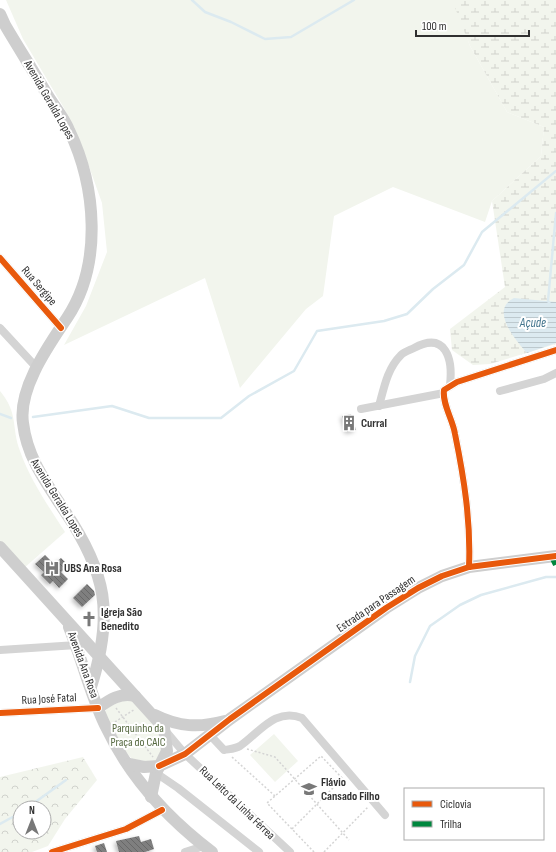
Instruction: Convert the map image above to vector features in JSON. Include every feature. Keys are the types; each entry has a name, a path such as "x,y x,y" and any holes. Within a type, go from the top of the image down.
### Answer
{"main road":[{"name":"Avenida Geralda Lopes","path":"0,14 4,25 69,130 87,184 91,228 88,266 81,293 37,368 28,387 22,420 26,440 40,474 81,535 98,572 104,615 100,657 91,687"},
{"name":"Avenida Ana Rosa","path":"0,547 5,556 62,614 136,701 151,713 164,728"},
{"name":"Estrada para Passagem","path":"230,719 386,608 418,588 442,576 469,567 556,556"},
{"name":"Avenida Ana Rosa","path":"62,614 77,645 102,717 129,764 151,797"},
{"path":"102,717 110,700 122,695 136,701"},
{"path":"151,713 176,724 190,726 205,726 230,719"},
{"path":"129,764 157,770 186,754 230,719"},
{"path":"164,728 166,751 157,770 151,797 162,810 208,849"}],"street":[{"name":"Rua Sergipe","path":"0,258 61,328"},
{"path":"0,328 37,368"},
{"path":"379,406 386,376 401,355 420,345 434,342 444,348 448,354 452,368 450,385"},
{"path":"469,567 469,526 463,481 455,432 444,390 450,385 556,350"},
{"path":"500,391 544,379 556,373"},
{"path":"361,409 444,393"},
{"path":"0,650 77,645"},
{"name":"Rua José Fatal","path":"0,713 102,717"},
{"path":"210,735 224,750 238,747 271,720 293,714 302,718 346,776 385,815"},
{"name":"Rua Leito da Linha Férrea","path":"164,728 186,754 290,852"},
{"path":"157,770 258,852"},
{"path":"52,852 126,829 162,810"},
{"path":"185,852 208,849"}],"path":[{"path":"110,700 123,717 157,770"},
{"path":"123,717 136,701"},
{"path":"102,717 123,717"},
{"path":"238,747 275,757 350,840"},
{"path":"224,750 275,796"},
{"path":"314,852 267,803 321,756 346,776 348,784"},
{"path":"292,829 346,776"},
{"path":"324,852 369,808 366,804"}],"green space":[{"path":"6,0 454,0 470,46 507,112 544,127 541,156 492,201 485,222 393,187 334,216 323,296 306,309 240,388 205,278 64,345 86,306 107,252 102,203 86,158 64,108 23,39"},
{"path":"452,0 556,0 556,344 490,364 473,365 452,350 450,329 505,287 492,201 541,156 544,127 507,112 470,46"},
{"path":"0,391 10,407 17,442 24,462 40,493 65,532 24,568 0,541"},
{"name":"Parquinho da Praça do CAIC","path":"129,698 159,729 163,748 155,762 133,760 126,752 104,713 108,707"},
{"path":"274,734 298,761 275,782 250,755"},
{"path":"83,757 97,780 65,819 52,840 52,800 12,800 12,840 52,840 48,846 32,852 0,852 0,777"}],"water":[{"name":"Açude","path":"514,298 556,302 556,343 527,353 511,333 504,317 504,310 507,303"}],"building":[{"name":"Curral","path":"351,414 356,430 347,432 342,416"},
{"name":"UBS Ana Rosa","path":"45,555 54,564 61,558 68,565 61,572 68,579 59,588 53,581 50,584 41,575 44,572 35,564"},
{"path":"87,584 94,591 95,595 82,607 73,598"},
{"path":"139,836 141,842 151,839 154,849 145,852 119,852 116,841"},
{"path":"104,843 107,852 97,852 95,846"}],"waterway":[{"path":"192,0 205,12 231,22 265,39 291,37 354,0"},
{"path":"33,417 112,406 149,418 221,418 249,396 294,371 317,331 384,321 407,314 433,289 464,265 482,232 556,171"},
{"path":"550,304 548,301 556,213"},
{"path":"0,414 11,418"},
{"path":"410,682 415,656 430,626 460,605 481,595 546,577 556,577"},
{"path":"38,800 66,780"},
{"path":"0,824 12,817"}],"marked path":[{"path":"551,556 556,566"}],"cycle path":[{"path":"0,258 61,328"},
{"path":"469,567 469,533 464,484 454,429 446,406 444,390 457,382 556,350"},
{"path":"159,766 185,754 230,719 386,608 418,588 442,576 469,567 556,556"},
{"path":"0,713 98,708"},
{"path":"52,852 126,829 162,810"}],"place":[{"name":"Curral","path":"349,423"},
{"name":"UBS Ana Rosa","path":"52,568"},
{"name":"Igreja São Benedito","path":"89,619"},
{"name":"Flávio Cansado Filho","path":"309,789"}]}
